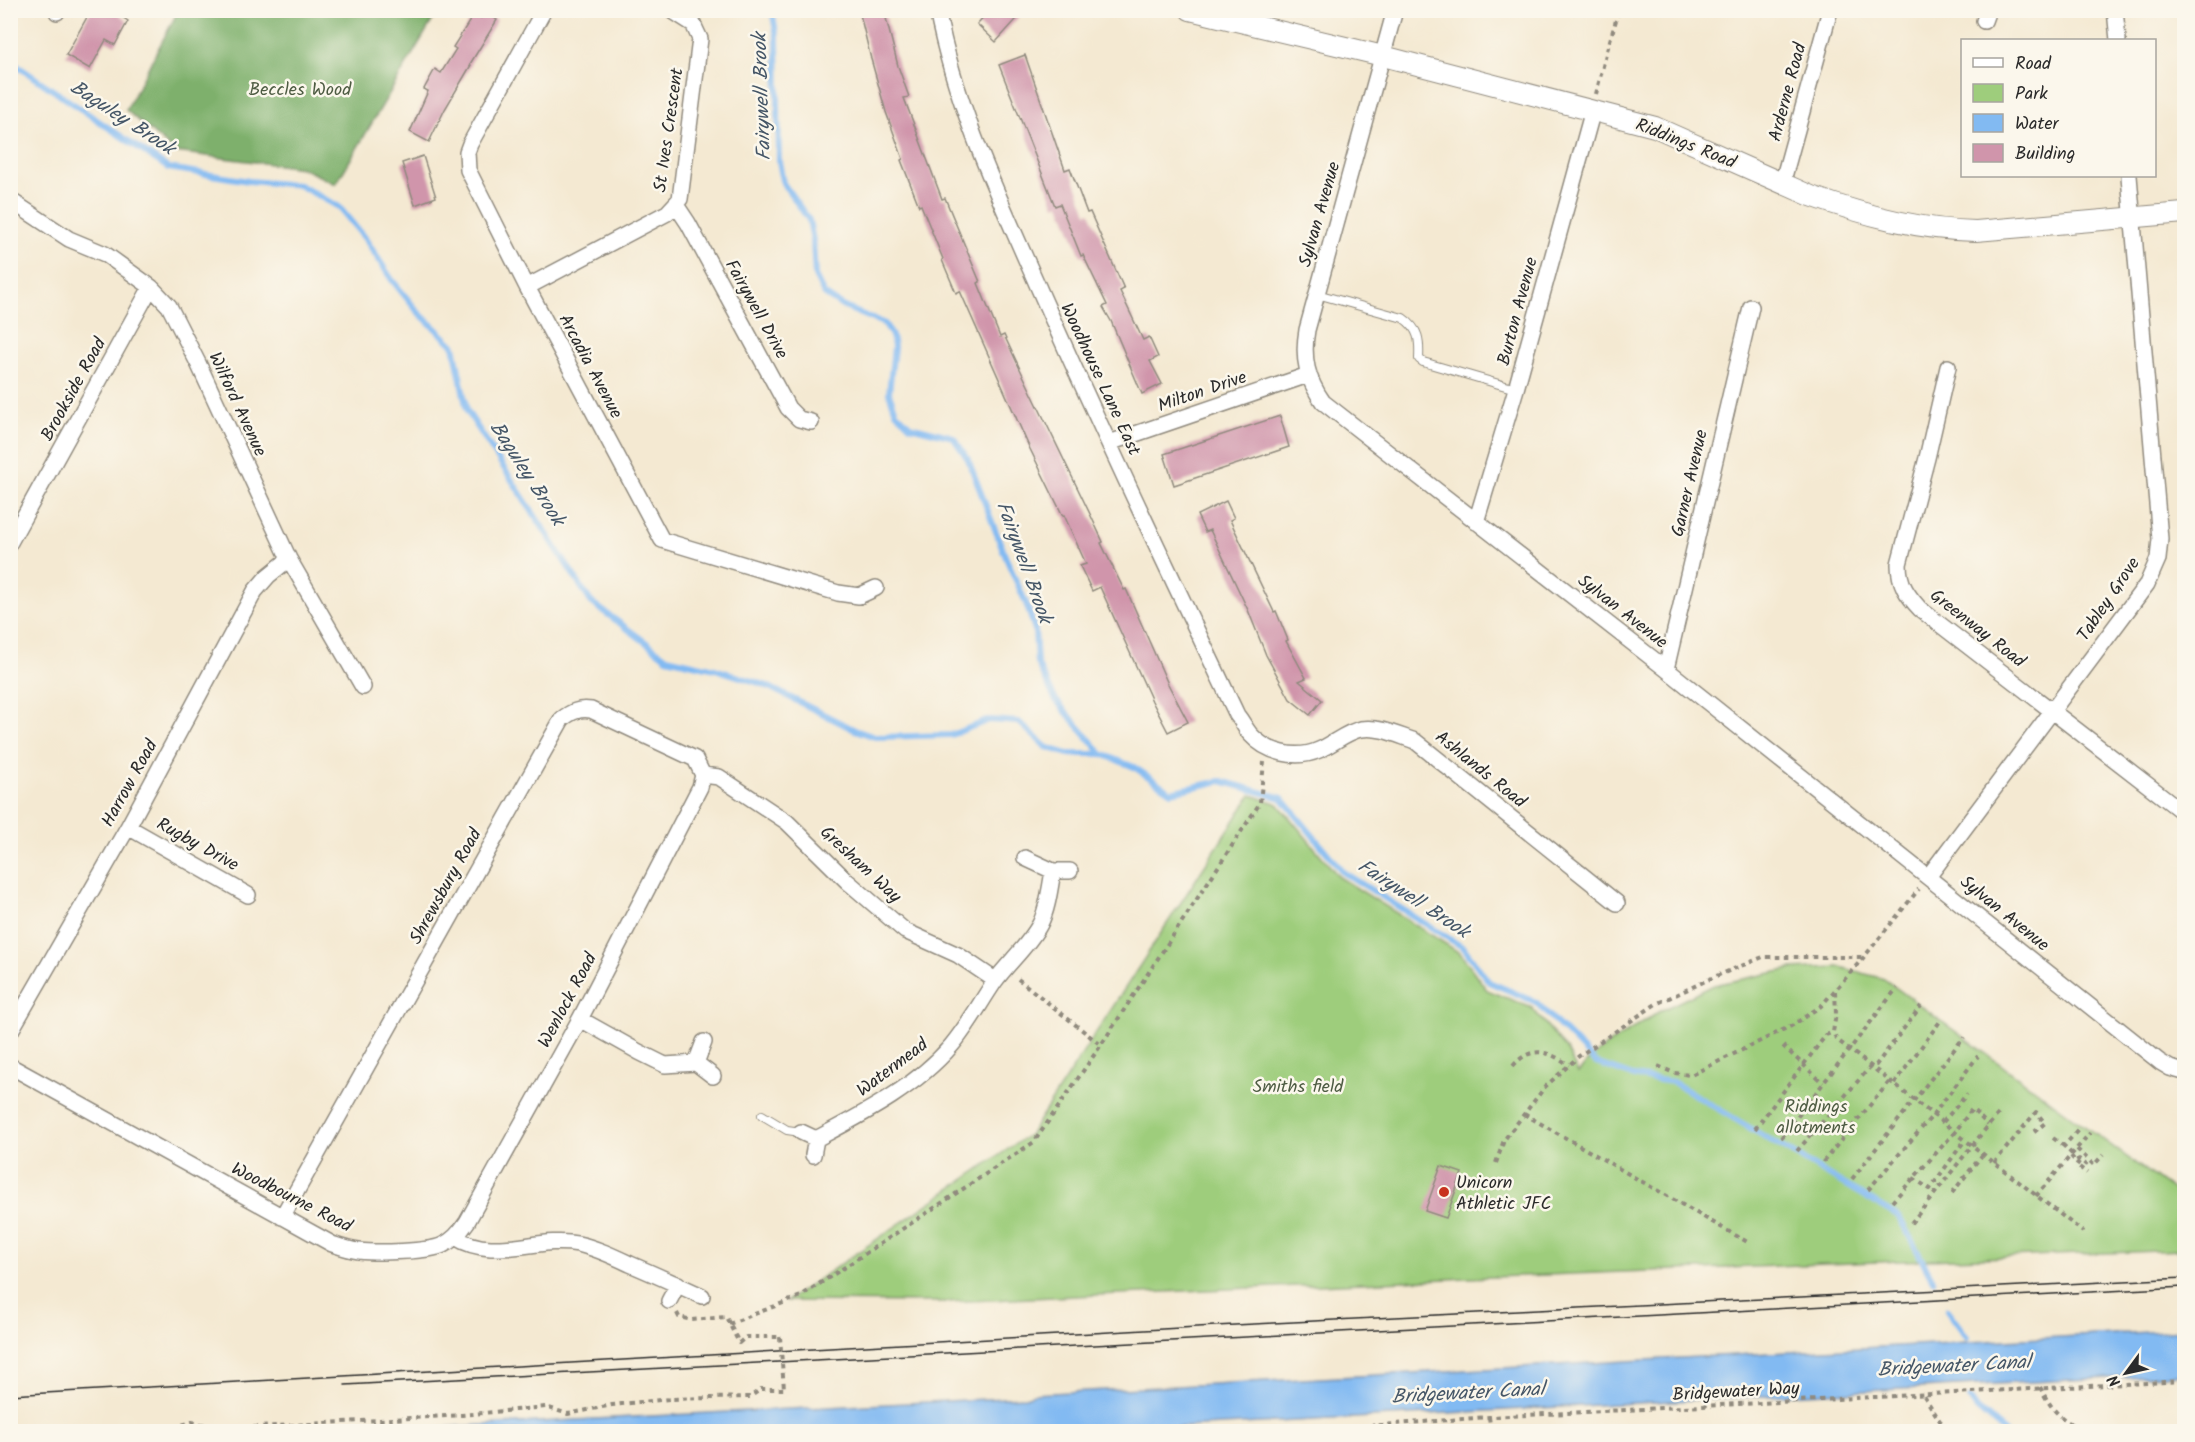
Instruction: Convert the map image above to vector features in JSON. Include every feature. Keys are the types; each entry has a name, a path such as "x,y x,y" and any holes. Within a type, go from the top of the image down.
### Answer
{"street":[{"name":"Arcadia Avenue","path":"544,10 467,152 468,170 527,288 662,540 838,592 860,596 876,588"},
{"name":"St Ives Crescent","path":"527,288 676,206 682,192 700,39 693,24 671,10"},
{"name":"Woodhouse Lane East","path":"938,10 955,82 970,125 1022,250 1109,443 1237,715 1251,735 1266,746"},
{"name":"Riddings Road","path":"1190,10 1383,56 1655,127 1782,184 1871,215 1953,230 1976,231 2184,213"},
{"name":"Sylvan Avenue","path":"1395,10 1304,347 1308,375 1313,388 1323,402 1929,877 2160,1062 2184,1072"},
{"name":"Arderne Road","path":"1782,184 1830,10"},
{"path":"2115,10 2118,39"},
{"name":"Burton Avenue","path":"1476,522 1593,110"},
{"name":"Tabley Grove","path":"1929,877 2147,584 2156,565 2160,548 2129,177"},
{"name":"Wilford Avenue","path":"10,200 69,239 105,254 151,287 169,306 289,559 363,687"},
{"name":"Fairywell Drive","path":"676,206 688,223 788,408 799,418 811,422"},
{"name":"Brookside Road","path":"10,542 151,287"},
{"name":"Garner Avenue","path":"1665,669 1751,307"},
{"name":"Greenway Road","path":"1948,367 1928,458 1899,564 1902,587 1920,609 2184,813"},
{"name":"Milton Drive","path":"1109,443 1308,375"},
{"name":"Harrow Road","path":"10,1032 128,827 255,591 268,576 289,559"},
{"name":"Shrewsbury Road","path":"282,1217 562,719 573,711 591,710 694,759 703,775"},
{"name":"Ashlands Road","path":"1266,746 1282,753 1299,755 1317,751 1359,729 1378,728 1415,741 1617,903"},
{"name":"Gresham Way","path":"703,775 719,777 787,822 848,881 905,931 1000,975"},
{"name":"Wenlock Road","path":"455,1237 467,1222 580,1019 700,787 703,775"},
{"name":"Rugby Drive","path":"128,827 248,895"},
{"path":"1025,858 1053,871 1070,871"},
{"name":"Watermead","path":"816,1139 880,1103 930,1066 950,1047 1000,975 1039,925 1045,911 1053,871"},
{"path":"580,1019 665,1065 696,1063 713,1076"},
{"path":"696,1063 704,1042"},
{"name":"Woodbourne Road","path":"10,1066 332,1244 359,1251 436,1248 455,1237"},
{"path":"801,1132 816,1139 813,1155"},
{"path":"455,1237 472,1246 495,1249 566,1242 580,1245 602,1251 702,1296"},
{"path":"669,1301 678,1284"}],"lane":[{"path":"1317,294 1403,318 1418,332 1419,359 1423,362 1515,389"},
{"path":"762,1115 787,1130 801,1132"}],"path":[{"path":"1593,110 1619,10"},
{"path":"729,1324 801,1296 1035,1142 1260,803 1260,783"},
{"path":"1658,1066 1674,1073 1690,1075 1793,1026 1821,1006 1835,991 1929,877"},
{"path":"1496,1163 1504,1140 1545,1087 1579,1056 1656,1004 1763,957 1864,957"},
{"path":"1000,975 1101,1045"},
{"path":"1781,1138 1897,988"},
{"path":"1835,991 1836,1014 1833,1032 1836,1039 2083,1232"},
{"path":"1797,1152 1871,1066 1876,1065 1922,1006"},
{"path":"1894,1084 1941,1020"},
{"path":"1755,1129 1826,1035 1833,1032"},
{"path":"1852,1179 1964,1037"},
{"path":"1783,1046 1823,1083"},
{"path":"1513,1066 1533,1052 1554,1054 1569,1065"},
{"path":"1868,1190 1933,1115 1978,1056"},
{"path":"1823,1161 1890,1081"},
{"path":"1943,1122 1967,1094"},
{"path":"1892,1202 1955,1132 1972,1109 1989,1125"},
{"path":"1911,1223 1957,1167 1971,1145 2001,1111"},
{"path":"1994,1163 2036,1112 2045,1122"},
{"path":"1524,1114 1749,1244"},
{"path":"2033,1133 2048,1118"},
{"path":"2064,1146 2078,1130"},
{"path":"2036,1196 2090,1133"},
{"path":"2053,1138 2064,1146 2070,1156 2087,1173"},
{"path":"2071,1138 2094,1165 2103,1155"},
{"path":"1913,1178 1930,1189 1965,1140"},
{"path":"1952,1193 1983,1154"},
{"path":"2077,1164 2079,1159 2090,1168"},
{"path":"111,1431 178,1426 192,1422 225,1429 462,1415 546,1407 568,1414 612,1405 670,1399 750,1397 761,1389 784,1389 780,1337 747,1337 739,1343 726,1317 692,1320 679,1317 669,1301"},
{"name":"Bridgewater Way","path":"1289,1431 1489,1417 2184,1381"},
{"path":"2040,1387 2048,1404 2059,1416 2074,1426 2090,1431"},
{"path":"1924,1396 1940,1421 1953,1431"},
{"path":"1489,1417 1491,1431"}],"green space":[{"name":"Beccles Wood","path":"178,11 438,11 336,184 302,168 175,152 126,110"},
{"path":"1251,795 1278,804 1339,877 1460,953 1487,990 1532,1008 1567,1050 1578,1073 1607,1045 1660,1011 1714,985 1791,969 1840,967 1884,979 2184,1199 2184,1250 1468,1278 946,1302 787,1301 1030,1134"}],"water":[{"name":"Bridgewater Canal","path":"2184,1330 2184,1374 1108,1431 369,1431 1025,1397 1034,1394"}],"building":[{"path":"91,10 121,10 119,15 128,21 115,45 106,40 90,69 66,55"},
{"path":"859,10 884,10 898,66 909,97 904,98 942,199 945,198 1000,337 1004,335 1188,722 1168,732 1100,587 1092,591 1080,566 1086,564 1064,515 1030,449 960,291 956,293 901,160 903,159 886,112"},
{"path":"990,10 1025,10 996,42 977,24"},
{"path":"485,12 497,20 470,64 429,142 410,132 428,91 424,89 435,69 441,73 456,49 453,47 474,14 481,18"},
{"path":"1025,55 1065,170 1070,168 1087,213 1090,212 1124,289 1120,291 1143,340 1149,337 1158,357 1150,361 1162,384 1142,394 1103,307 1107,305 1083,255 1081,256 1060,204 1055,206 999,65"},
{"path":"423,156 436,197 415,205 402,163"},
{"path":"1280,416 1289,447 1174,485 1164,454"},
{"path":"1226,501 1234,518 1230,520 1274,612 1276,611 1288,640 1286,641 1306,678 1299,681 1322,700 1310,715 1290,699 1266,655 1248,610 1210,530 1205,532 1197,515"},
{"name":"Unicorn Athletic JFC","path":"1441,1166 1462,1173 1446,1218 1425,1211"}],"waterway":[{"name":"Fairywell Brook","path":"772,10 777,37 779,161 783,183 809,220 813,240 815,276 824,294 842,306 885,324 892,336 894,347 889,393 896,412 910,426 953,437 968,459 1026,603 1035,630 1037,663 1055,699 1102,754 1134,767 1171,792 1221,781 1282,798 1343,872 1464,948 1489,982 1536,1002 1596,1063 1633,1076 1673,1082 1899,1217 1933,1280"},
{"name":"Baguley Brook","path":"10,61 168,168 249,181 299,185 339,207 418,312 454,346 467,411 591,602 667,658 715,669 765,685 855,730 875,737 951,735 989,720 1019,722 1046,747 1068,754 1102,754"},
{"name":"Fairywell Brook","path":"1947,1310 1967,1337"},
{"path":"1970,1399 1977,1409 2005,1432"}],"tram line":[{"path":"10,1395 1215,1326 2184,1278"},
{"path":"345,1385 2184,1287"}],"place":[{"name":"Unicorn Athletic JFC","path":"1444,1192"}],"park label":[{"name":"Smiths field","path":"1298,1086"},
{"name":"Riddings allotments","path":"1816,1116"}]}
